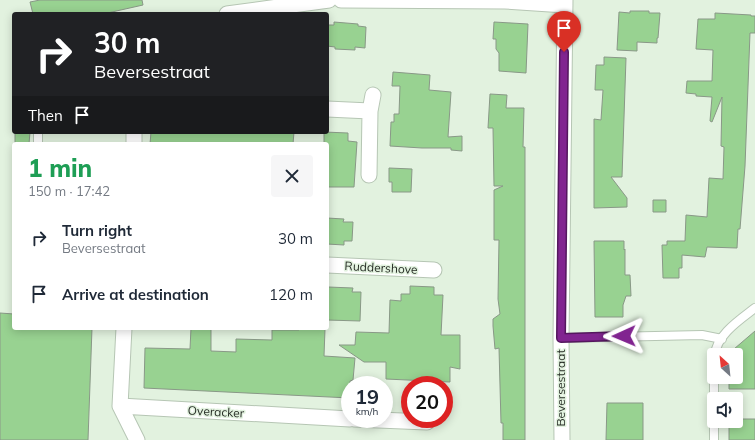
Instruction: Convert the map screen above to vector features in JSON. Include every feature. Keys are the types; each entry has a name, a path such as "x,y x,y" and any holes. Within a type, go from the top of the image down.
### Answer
{"street":[{"path":"242,12 329,0"},
{"path":"341,0 565,3"},
{"name":"Beversestraat","path":"562,440 561,338 565,3"},
{"path":"369,175 370,111 373,95"},
{"path":"329,109 370,111"},
{"name":"Ruddershove","path":"329,265 434,270"},
{"path":"124,330 120,406 137,440"},
{"name":"Overacker","path":"120,406 341,418"}],"lane":[{"path":"717,348 730,328 755,308"},
{"path":"561,338 702,335 722,339"},
{"path":"714,384 714,440"}],"building":[{"path":"40,0 142,0 143,5 112,12 32,12 30,2"},
{"path":"630,11 649,11 649,13 660,13 657,43 637,42 637,51 617,50 619,12 630,13"},
{"path":"715,13 755,16 755,33 750,33 745,166 737,248 707,247 705,257 682,255 682,268 679,268 679,278 663,278 662,245 667,245 667,241 685,241 686,215 707,217 709,178 723,179 724,147 721,146 722,97 712,122 710,121 712,97 696,96 696,94 686,93 687,81 712,81 713,50 696,49 698,19 715,19"},
{"path":"334,22 358,24 358,26 366,27 365,48 355,47 355,50 335,49 335,47 329,46 329,25 334,25"},
{"path":"494,22 528,24 526,73 499,71 499,53 496,49 496,39 493,39"},
{"path":"604,57 626,58 622,177 611,177 627,198 627,207 594,208 594,119 601,120 603,90 595,90 596,65 604,65"},
{"path":"393,72 430,75 429,90 451,92 448,137 462,136 462,151 451,150 451,148 390,146 391,122 394,122 394,114 399,114 400,86 392,86"},
{"path":"490,94 507,95 506,108 524,108 525,440 503,440 503,423 501,423 499,348 495,349 493,326 493,319 500,314 498,299 499,240 494,240 494,190 503,186 494,186 493,128 488,128"},
{"path":"329,132 348,133 348,141 357,142 354,187 329,187 329,142 324,142 324,134 329,134"},
{"path":"15,134 30,134 29,142 15,142"},
{"path":"151,134 294,134 293,142 150,142"},
{"path":"389,168 412,169 411,192 392,192 392,182 389,182"},
{"path":"653,200 666,200 666,212 653,212"},
{"path":"329,218 344,219 343,222 353,222 352,241 344,241 344,245 329,244"},
{"path":"594,241 624,241 625,275 630,275 631,296 626,296 623,305 623,317 595,317"},
{"path":"410,286 434,287 434,295 443,295 441,335 460,335 460,369 450,367 450,376 401,376 401,380 393,379 393,376 386,376 386,362 364,362 339,345 355,345 356,332 389,333 390,300 401,301 401,294 410,294"},
{"path":"329,287 353,288 352,292 361,292 360,321 329,320"},
{"path":"0,313 12,314 12,330 92,330 88,440 0,440"},
{"path":"191,330 211,330 211,351 236,352 236,339 272,340 272,330 325,330 324,356 355,358 353,376 341,376 341,398 144,388 145,348 190,349"},
{"path":"755,331 755,389 729,389 729,384 743,384 743,348 735,348"},
{"path":"607,403 643,403 643,440 606,440"},
{"path":"743,419 755,419 755,440 729,440 729,428 743,428"}],"route":[{"path":"564,52 561,338 624,336"}]}
